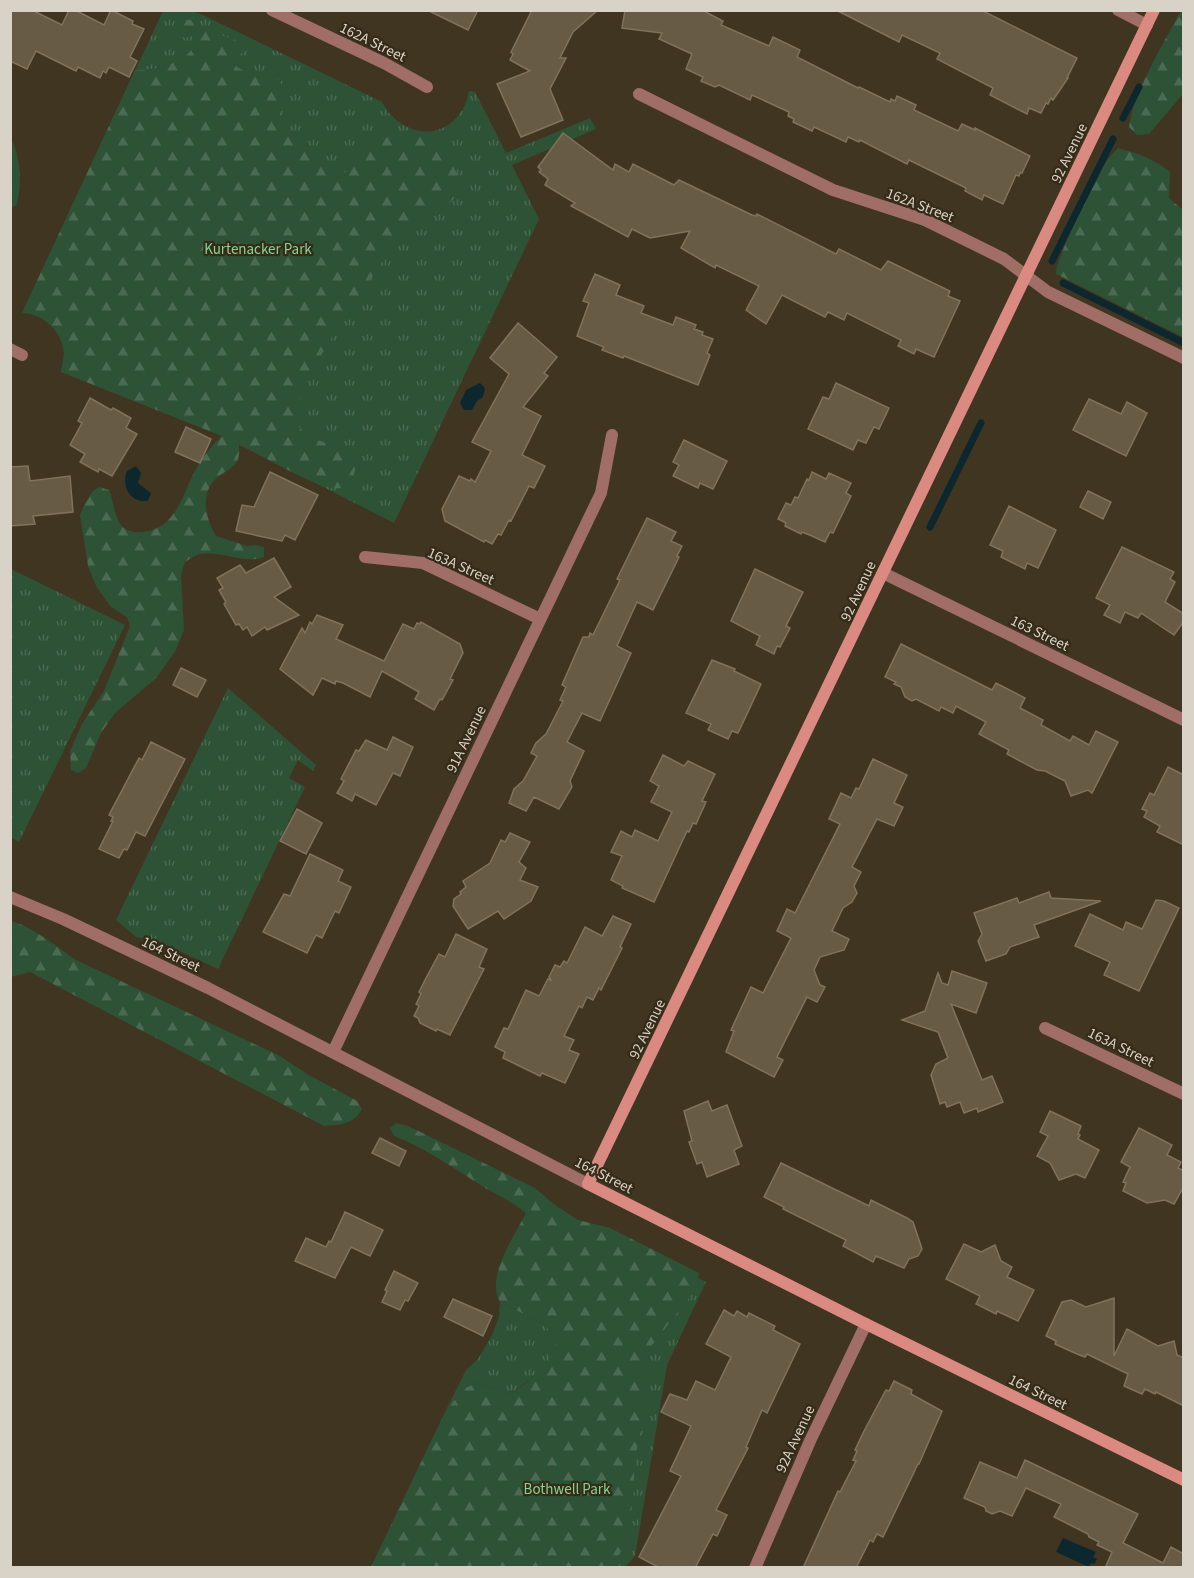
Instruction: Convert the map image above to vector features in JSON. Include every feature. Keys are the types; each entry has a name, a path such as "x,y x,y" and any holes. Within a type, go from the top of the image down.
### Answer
{"street":[{"name":"162A Street","path":"272,10 384,63 427,87"},
{"path":"1118,10 1147,25"},
{"name":"92 Avenue","path":"588,1184 1154,10"},
{"name":"162A Street","path":"639,94 833,190 925,220 1004,259 1048,292 1184,358"},
{"name":"91A Avenue","path":"333,1052 601,493 612,435"},
{"name":"163A Street","path":"365,557 423,563 540,619"},
{"name":"163 Street","path":"883,573 1184,720"},
{"name":"164 Street","path":"10,897 63,919 177,974 866,1324 1184,1480"},
{"name":"163A Street","path":"1045,1028 1184,1094"},
{"name":"92A Avenue","path":"755,1568 810,1441 866,1324"}],"green space":[{"name":"Kurtenacker Park","path":"163,11 191,11 203,15 382,102 396,120 416,130 427,132 448,125 462,111 469,91 475,92 506,153 590,118 596,129 512,165 539,219 394,523 223,436 61,372 64,353 60,337 44,320 22,313"},
{"path":"1184,11 1183,94 1149,134 1137,135 1129,127 1137,98 1180,12"},
{"name":"Kurtenacker Park","path":"183,20 191,20 203,30 230,38 243,45 242,53 233,63 246,71 270,76 281,84 284,96 279,114 303,147 333,176 343,174 350,169 370,134 382,128 398,129 443,142 455,162 459,192 445,207 409,229 392,247 333,335 304,389 297,409 297,423 309,436 341,447 355,457 355,471 352,479 341,488 320,485 239,445 239,456 236,463 215,480 207,494 209,520 216,536 247,546 264,547 264,557 248,559 205,554 185,562 181,574 184,630 176,650 156,678 115,713 101,733 86,768 78,773 71,770 70,751 82,724 104,691 130,626 127,617 111,607 96,586 88,566 80,515 85,503 93,491 99,487 109,490 116,515 124,528 138,532 154,529 163,524 177,509 199,465 222,436 61,372 64,353 60,337 44,320 22,313 135,70 152,69 170,64 186,56 192,50 196,42 192,36 184,38 179,33 178,25"},
{"path":"10,136 18,161 20,178 17,205 11,208"},
{"path":"1118,148 1152,160 1170,172 1169,198 1183,210 1183,337 1056,274 1062,253 1086,200 1106,162"},
{"path":"11,569 125,625 19,842 10,837"},
{"path":"228,688 316,765 313,771 298,760 289,778 305,787 218,969 158,941 136,937 116,920"},
{"path":"11,921 37,933 76,960 280,1056 307,1074 357,1101 362,1109 351,1121 324,1126 30,972 11,977"},
{"name":"Bothwell Park","path":"396,1123 408,1126 535,1188 578,1220 610,1228 699,1273 696,1289 652,1345 641,1380 645,1390 630,1521 623,1548 608,1567 371,1567 444,1414 463,1389 477,1383 509,1395 548,1363 558,1341 545,1325 500,1302 496,1292 496,1281 503,1256 526,1213 437,1158 394,1136 390,1128"},
{"name":"Bothwell Park","path":"605,1232 706,1282 667,1365 635,1556 625,1567 445,1567 537,1374 509,1395 477,1383 463,1389 444,1414 466,1370 478,1359 492,1335 499,1317 500,1302 545,1325 554,1336"}],"water":[{"path":"480,383 485,388 483,397 477,401 472,410 464,410 460,403 466,390"},
{"path":"136,466 141,473 138,483 151,493 148,501 136,499 126,488 127,471"},
{"path":"1063,1538 1096,1552 1093,1557 1097,1559 1094,1564 1091,1563 1089,1567 1056,1552"}],"building":[{"path":"10,10 32,10 62,25 69,10 75,10 104,25 111,10 144,29 130,57 137,61 129,77 109,67 106,73 103,71 100,78 78,67 76,71 36,51 27,69 10,61"},
{"path":"427,10 478,10 468,30"},
{"path":"532,10 598,10 573,32 560,58 566,58 550,89 563,120 521,137 497,84 530,71 510,60 513,54 511,52"},
{"path":"625,10 702,10 723,21 721,25 769,46 773,37 800,50 797,57 858,88 890,102 891,99 895,101 897,96 916,105 914,110 958,131 962,124 975,130 975,128 1030,156 1022,173 1019,176 1016,175 1003,204 984,195 982,200 965,191 966,188 909,160 907,164 860,140 859,142 848,137 846,142 814,127 812,131 793,122 794,119 788,116 789,112 752,95 750,100 719,85 715,87 701,81 703,77 686,69 692,54 659,39 662,33 622,28"},
{"path":"836,10 981,10 1077,58 1068,78 1053,100 1051,98 1048,104 1046,103 1041,113 1029,108 1027,114 990,95 993,88 937,59 940,53 902,35 899,42"},
{"path":"563,133 613,170 615,164 629,172 633,164 674,185 679,180 752,215 757,214 836,254 839,249 881,270 888,261 950,291 948,296 960,301 934,357 916,349 914,354 898,346 901,340 847,313 844,320 828,312 825,317 782,295 766,324 746,310 759,286 716,265 715,268 681,248 690,231 650,238 632,229 628,237 571,206 575,203 545,185 548,179 539,172 541,170 538,167"},
{"path":"595,274 620,285 616,295 644,306 641,313 673,325 676,317 696,325 694,329 713,339 707,353 710,355 698,385 624,356 623,358 602,350 604,347 577,336 589,303 583,301"},
{"path":"518,323 557,357 544,373 548,376 523,407 541,416 522,455 545,466 534,488 529,486 511,521 509,520 501,535 498,534 492,544 445,521 442,509 459,476 475,482 491,451 472,442 509,374 490,358"},
{"path":"836,383 889,408 879,429 874,427 866,443 858,440 853,450 808,429 823,397 829,399"},
{"path":"90,398 131,418 126,428 137,434 112,476 99,469 98,472 80,462 85,454 70,445 82,423 78,421"},
{"path":"1089,399 1121,414 1127,402 1147,413 1126,456 1073,430"},
{"path":"186,427 211,439 200,463 175,452"},
{"path":"684,440 727,461 713,489 700,483 698,488 673,476 679,465 673,462"},
{"path":"28,466 30,481 70,476 73,512 33,516 35,524 10,526 10,467"},
{"path":"270,472 318,495 295,540 285,535 282,541 236,531 242,505 254,507"},
{"path":"812,472 826,479 829,473 851,483 846,493 851,496 833,533 830,532 825,542 802,532 801,534 785,526 786,523 778,519 786,503 791,505 795,497 798,498"},
{"path":"1088,491 1111,502 1103,519 1080,507"},
{"path":"1009,506 1056,530 1038,568 1027,563 1025,569 1001,557 1003,551 990,545"},
{"path":"647,518 676,532 671,541 682,546 677,556 679,557 653,610 637,602 617,646 631,653 600,721 582,713 567,742 584,751 570,781 572,787 559,809 534,797 526,811 509,803 514,789 523,781 537,756 531,753 536,743 546,734 563,701 560,700 566,687 562,685 583,637 589,637 590,633 593,635"},
{"path":"1122,547 1174,572 1170,579 1175,582 1165,602 1184,614 1184,621 1174,635 1141,613 1138,618 1125,612 1120,623 1104,615 1110,605 1096,598"},
{"path":"274,558 291,587 274,597 299,615 267,630 265,627 252,636 247,627 243,630 239,624 236,625 224,604 226,602 219,590 223,588 217,578 240,565 246,573"},
{"path":"755,569 803,592 786,626 790,628 774,654 756,645 760,636 731,621"},
{"path":"317,615 343,625 336,639 384,661 403,624 414,629 417,623 421,622 460,644 463,653 450,679 453,680 442,700 440,699 434,710 415,699 419,692 382,671 370,697 343,683 336,681 335,684 322,678 313,695 280,669 302,628 305,633 310,622 312,624"},
{"path":"901,644 992,690 996,683 1025,698 1020,708 1043,720 1041,725 1070,741 1073,736 1089,745 1096,731 1118,742 1092,793 1088,790 1071,796 1065,781 1045,771 1037,770 1007,754 1009,750 979,734 986,722 956,706 953,713 941,707 939,711 916,699 912,701 905,697 901,687 894,684 896,682 885,677"},
{"path":"712,660 735,669 734,671 761,684 738,733 732,731 728,739 708,730 711,724 686,713"},
{"path":"181,668 206,680 197,697 173,685"},
{"path":"393,737 413,747 400,776 393,773 376,805 355,794 352,801 337,793 344,781 341,779 356,750 359,751 366,740 387,750"},
{"path":"151,742 185,759 145,836 136,832 127,850 124,849 119,858 99,849 113,821 111,821 113,817 109,815 139,758 142,760"},
{"path":"663,755 684,766 688,761 715,774 702,801 706,802 696,824 693,823 689,832 687,831 654,902 622,888 623,886 611,880 622,856 611,852 621,831 632,837 635,830 658,841 672,812 651,802 659,786 650,781"},
{"path":"873,759 907,775 894,803 903,807 894,826 877,819 852,867 861,872 854,886 857,893 852,902 843,908 832,931 849,939 844,950 820,957 814,970 820,985 825,987 817,1002 807,997 777,1057 783,1060 774,1077 726,1052 734,1031 731,1030 751,987 763,993 791,938 777,931 787,909 795,913 840,824 829,819 841,793 851,798 856,788 859,789"},
{"path":"1168,767 1184,775 1184,845 1157,832 1160,826 1144,817 1147,811 1142,809 1150,793 1154,795"},
{"path":"297,809 322,823 306,854 280,841"},
{"path":"510,833 530,842 519,862 526,868 520,880 538,887 531,901 504,919 498,911 468,929 453,906 454,899 466,887 463,881 490,863 501,840 505,842"},
{"path":"310,854 343,870 338,881 351,887 339,913 335,911 322,938 316,935 307,953 263,932 284,894 290,896"},
{"path":"1049,892 1051,898 1101,901 1034,925 1039,937 1010,947 1006,954 986,961 978,941 982,934 974,913 1017,898 1019,903"},
{"path":"1156,900 1179,908 1139,991 1104,975 1110,962 1075,946 1090,914 1123,930 1126,922 1142,929"},
{"path":"613,916 631,924 601,990 599,988 593,1000 587,997 582,1008 579,1006 564,1036 574,1040 569,1050 579,1054 565,1083 542,1073 540,1076 503,1058 505,1052 495,1047 504,1028 508,1029 526,990 539,996 548,979 551,980 549,977 555,965 560,967 564,961 567,963 585,927 602,936"},
{"path":"456,934 487,949 479,967 484,969 450,1035 420,1023 414,1016 419,1006 416,1004 421,994 419,992 426,978 439,954 445,957"},
{"path":"952,971 987,983 976,1013 951,1004 982,1080 992,1076 1003,1102 978,1112 977,1108 964,1113 960,1102 947,1107 945,1102 940,1104 931,1075 936,1064 948,1058 938,1032 902,1020 925,1011 938,973 942,983 948,985"},
{"path":"708,1101 712,1111 727,1105 742,1146 734,1150 739,1164 707,1177 702,1162 697,1164 689,1142 692,1141 684,1111"},
{"path":"1050,1111 1081,1126 1078,1139 1099,1150 1085,1178 1076,1174 1059,1180 1050,1163 1037,1156 1048,1136 1040,1132"},
{"path":"1139,1128 1172,1145 1167,1155 1181,1162 1178,1168 1184,1171 1184,1186 1174,1204 1165,1200 1147,1203 1123,1191 1126,1183 1123,1182 1130,1167 1121,1162"},
{"path":"380,1138 406,1151 399,1166 372,1153"},
{"path":"781,1163 869,1206 871,1200 913,1222 922,1249 918,1256 909,1259 904,1268 876,1256 873,1262 843,1246 846,1240 783,1209 784,1207 764,1197"},
{"path":"345,1212 383,1230 370,1256 351,1247 335,1278 295,1261 306,1238 326,1247 329,1241 331,1242"},
{"path":"964,1244 981,1252 995,1245 1001,1261 1012,1267 1007,1277 1034,1290 1018,1321 976,1304 980,1296 946,1279"},
{"path":"394,1271 418,1283 400,1310 382,1302"},
{"path":"1114,1298 1114,1356 1127,1329 1158,1346 1174,1341 1177,1355 1184,1358 1184,1406 1156,1392 1155,1394 1145,1389 1142,1394 1124,1386 1128,1374 1087,1354 1085,1357 1055,1344 1056,1341 1046,1336 1062,1302 1071,1300 1086,1307"},
{"path":"453,1299 492,1316 483,1336 444,1317"},
{"path":"724,1310 734,1316 737,1311 747,1317 749,1313 775,1326 773,1330 800,1344 767,1413 762,1410 746,1447 748,1448 716,1510 727,1515 717,1536 713,1534 695,1568 660,1568 639,1557 681,1476 670,1471 691,1426 661,1412 670,1394 687,1400 696,1381 715,1390 731,1357 706,1344"},
{"path":"894,1381 912,1390 911,1394 942,1411 919,1464 883,1537 877,1534 873,1542 870,1540 856,1568 803,1568 838,1491 840,1492 856,1461 853,1460 857,1451 855,1450 864,1431 886,1390 889,1391"},
{"path":"1025,1460 1138,1514 1123,1543 1163,1563 1171,1547 1184,1554 1184,1568 1105,1568 1112,1552 1097,1545 1099,1542 1089,1537 1088,1534 1054,1517 1061,1504 1026,1488 1012,1516 1000,1511 992,1514 986,1511 985,1507 964,1498 980,1462 1017,1478"}],"waterway":[{"path":"1123,118 1139,87"},
{"path":"1052,261 1113,139"},
{"path":"1063,283 1184,343"},
{"path":"930,527 981,423"}]}
